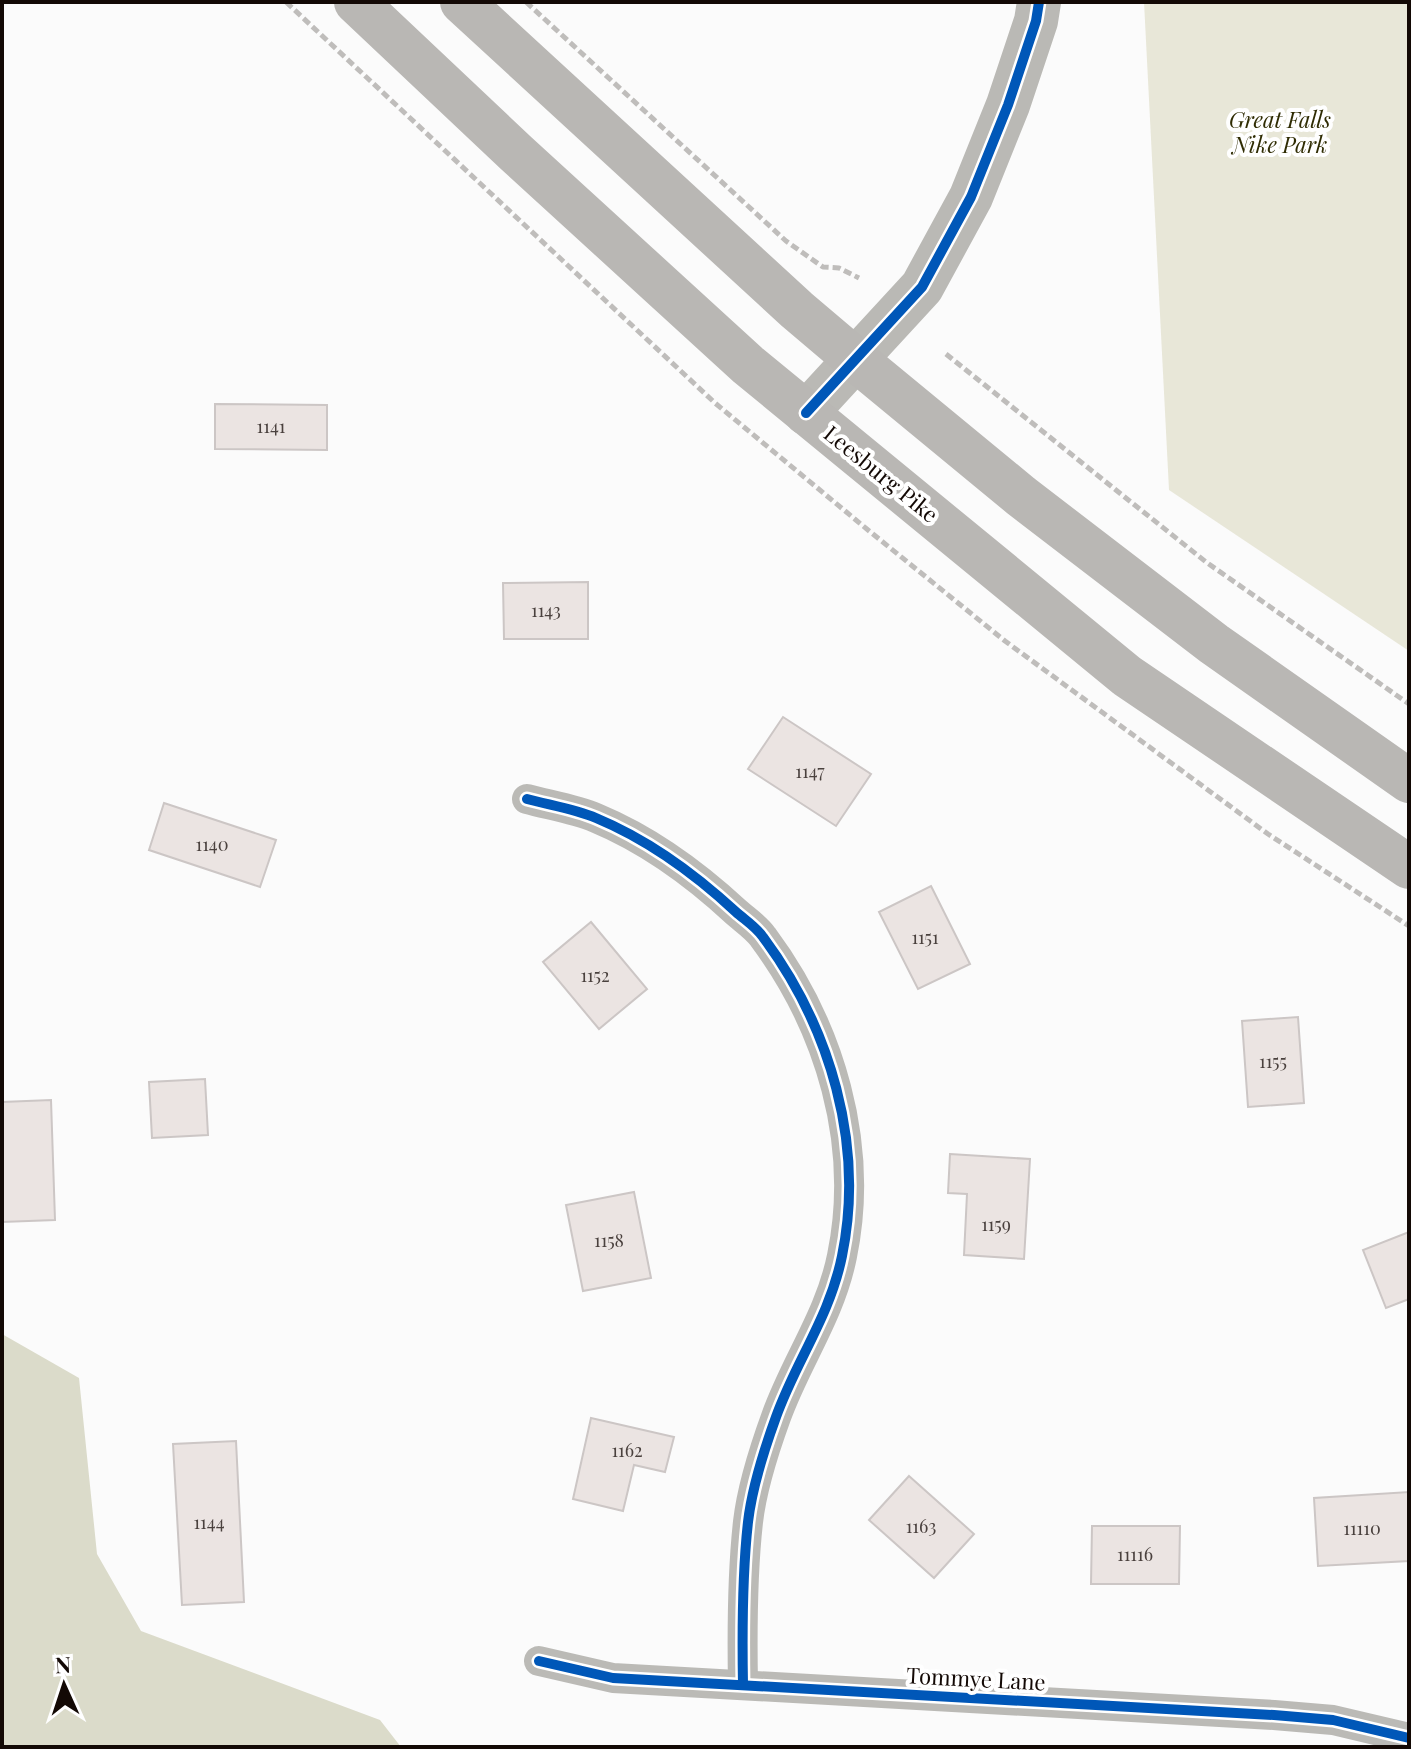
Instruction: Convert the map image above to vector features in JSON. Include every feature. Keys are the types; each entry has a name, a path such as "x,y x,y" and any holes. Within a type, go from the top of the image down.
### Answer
{"highway":[{"name":"Leesburg Pike","path":"356,2 620,249 806,413 1127,676 1409,867"},
{"path":"462,2 797,310 1021,496 1214,644 1409,781"}],"street":[{"path":"806,413 922,287 971,197 1008,105 1036,21 1039,2"},
{"path":"527,799 595,818 652,847 705,884 762,934 803,1001 826,1055 843,1112 848,1143 849,1198 843,1253 832,1297 777,1414 763,1455 748,1520 742,1627 743,1685"},
{"name":"Tommye Lane","path":"539,1661 613,1678 1333,1720 1409,1738"}],"path":[{"path":"526,2 786,241 823,267 839,268 859,278"},
{"path":"946,354 1206,562 1409,704"}],"green space":[{"name":"Great Falls Nike Park","path":"1144,2 1409,2 1409,651 1169,490"},
{"path":"2,1334 79,1378 97,1554 141,1631 380,1720 401,1747 2,1747"}],"building":[{"path":"215,404 327,405 327,450 215,449"},
{"path":"588,582 588,639 504,639 503,583"},
{"path":"783,717 871,774 836,826 748,769"},
{"path":"164,803 276,840 260,887 149,850"},
{"path":"931,886 970,964 918,989 879,912"},
{"path":"591,922 647,989 599,1029 543,962"},
{"path":"1298,1017 1304,1103 1248,1107 1242,1021"},
{"path":"205,1079 208,1135 152,1138 149,1082"},
{"path":"51,1100 55,1220 2,1222 2,1102"},
{"path":"950,1154 1030,1159 1024,1259 964,1255 967,1194 948,1193"},
{"path":"634,1192 651,1278 583,1291 566,1205"},
{"path":"1409,1232 1409,1299 1386,1308 1363,1250"},
{"path":"591,1418 674,1437 665,1472 634,1465 623,1511 573,1499"},
{"path":"236,1441 244,1602 182,1605 173,1444"},
{"path":"909,1476 974,1534 934,1578 869,1520"},
{"path":"1409,1492 1409,1561 1318,1566 1314,1498"},
{"path":"1092,1526 1180,1526 1179,1584 1091,1584"}],"cycle path":[{"path":"806,413 922,287 971,197 1008,105 1036,21 1039,2"},
{"path":"527,799 588,815 653,847 688,871 754,927 787,972 807,1009 824,1048 836,1088 845,1130 849,1172 848,1214 842,1256 821,1319 784,1396 755,1482 745,1563 743,1685"},
{"path":"539,1661 613,1678 1333,1720 1409,1738"}]}
